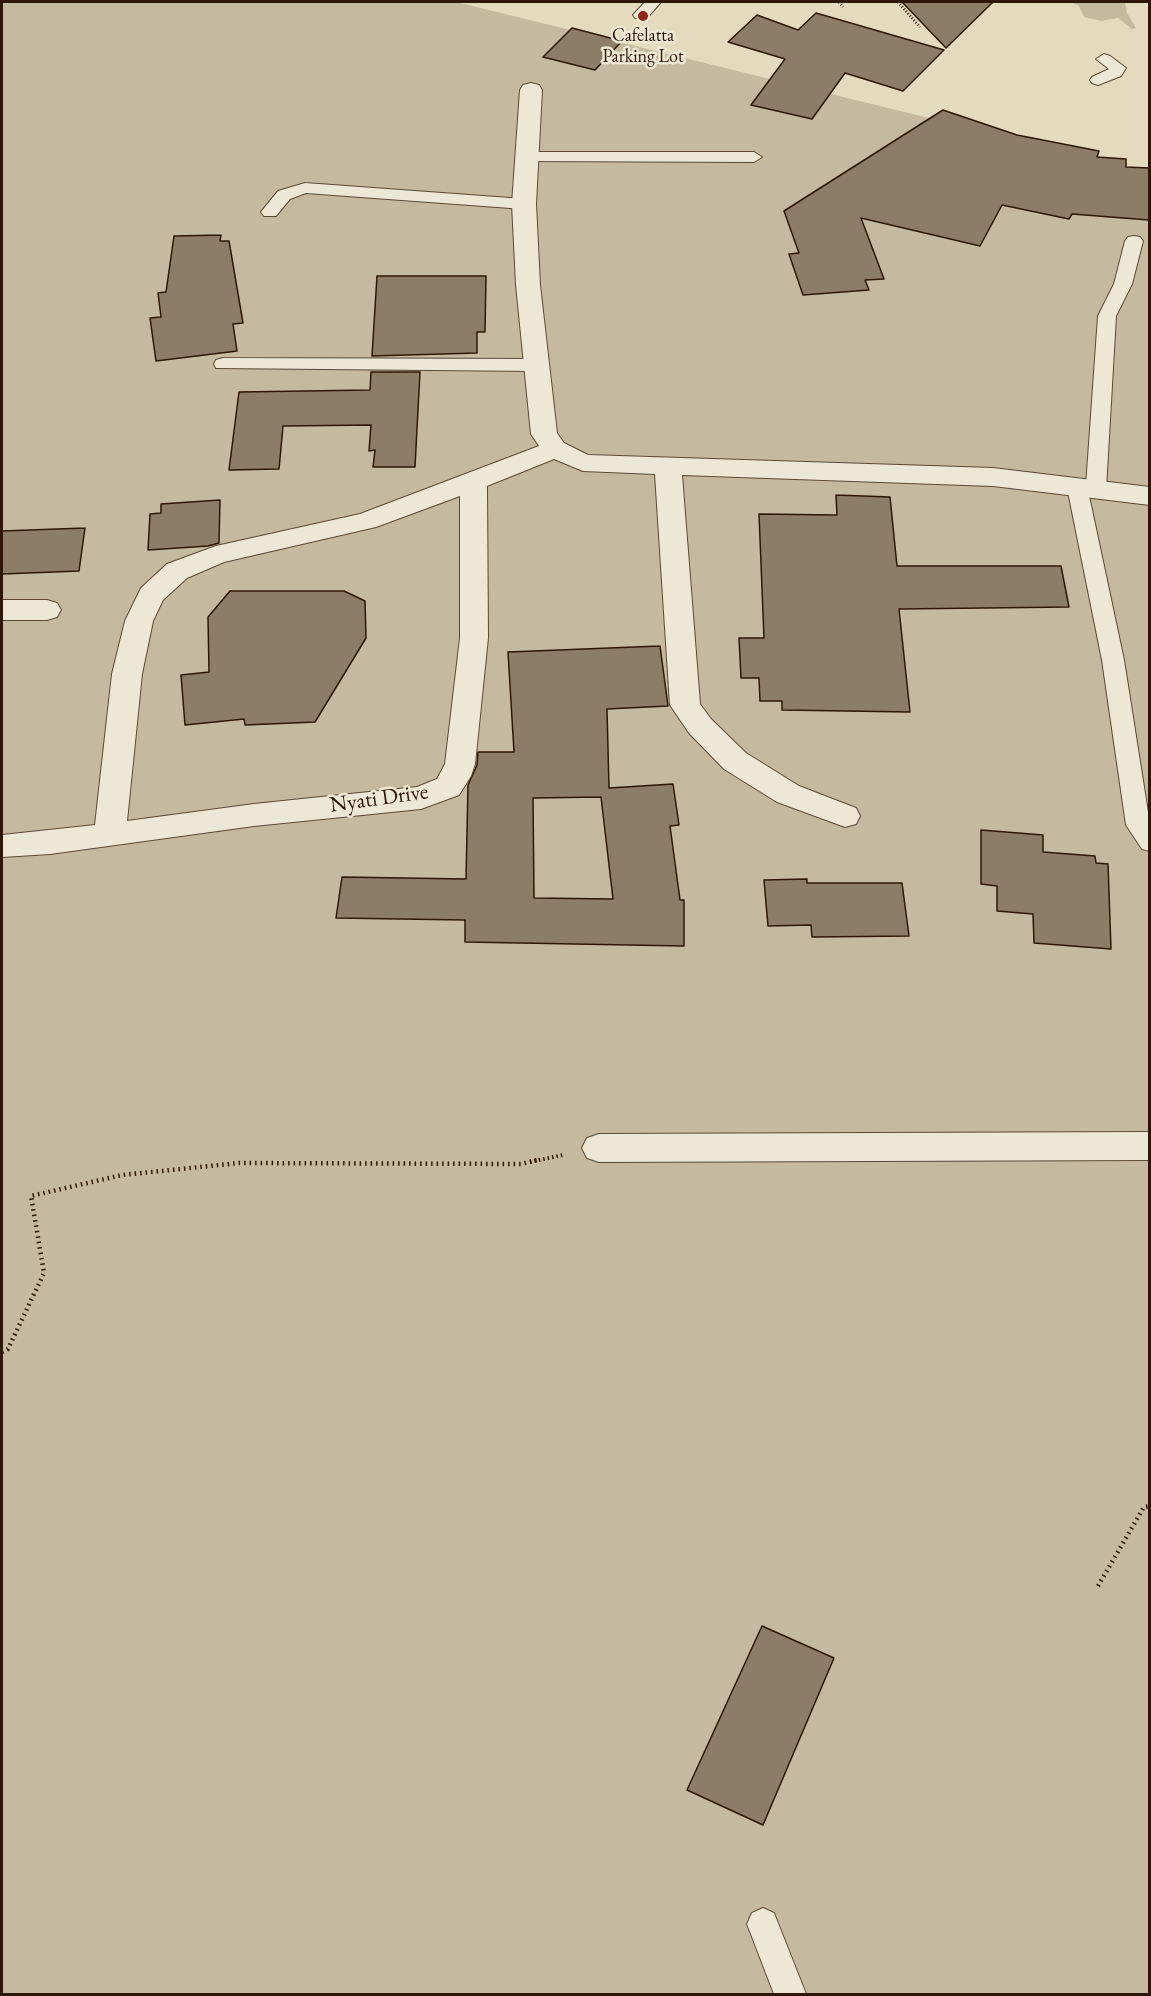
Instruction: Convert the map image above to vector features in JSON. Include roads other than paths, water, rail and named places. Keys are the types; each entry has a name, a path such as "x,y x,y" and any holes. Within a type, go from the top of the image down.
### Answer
{"street":[{"path":"531,90 524,204 528,285 544,434 555,449 583,463 993,477 1149,496"},
{"path":"110,833 127,674 138,621 151,595 177,571 216,555 366,521 555,449"},
{"path":"668,467 685,705 700,726 735,761 788,794 845,816"},
{"name":"Nyati Drive","path":"2,846 50,843 254,814 421,798 448,787 456,776 460,764 474,638 473,482"},
{"path":"2,610 47,610"},
{"path":"599,1148 1149,1146"}],"lane":[{"path":"641,15 653,2"},
{"path":"1098,80 1115,73 1118,68 1104,59"},
{"path":"527,157 754,158"},
{"path":"270,212 284,195 305,188 524,204"},
{"path":"1134,241 1123,284 1107,316 1086,488 1137,825 1149,843"},
{"path":"223,364 537,365"},
{"path":"763,1924 790,1995"}],"place":[{"name":"Cafelatta Parking Lot","path":"643,16"}]}
